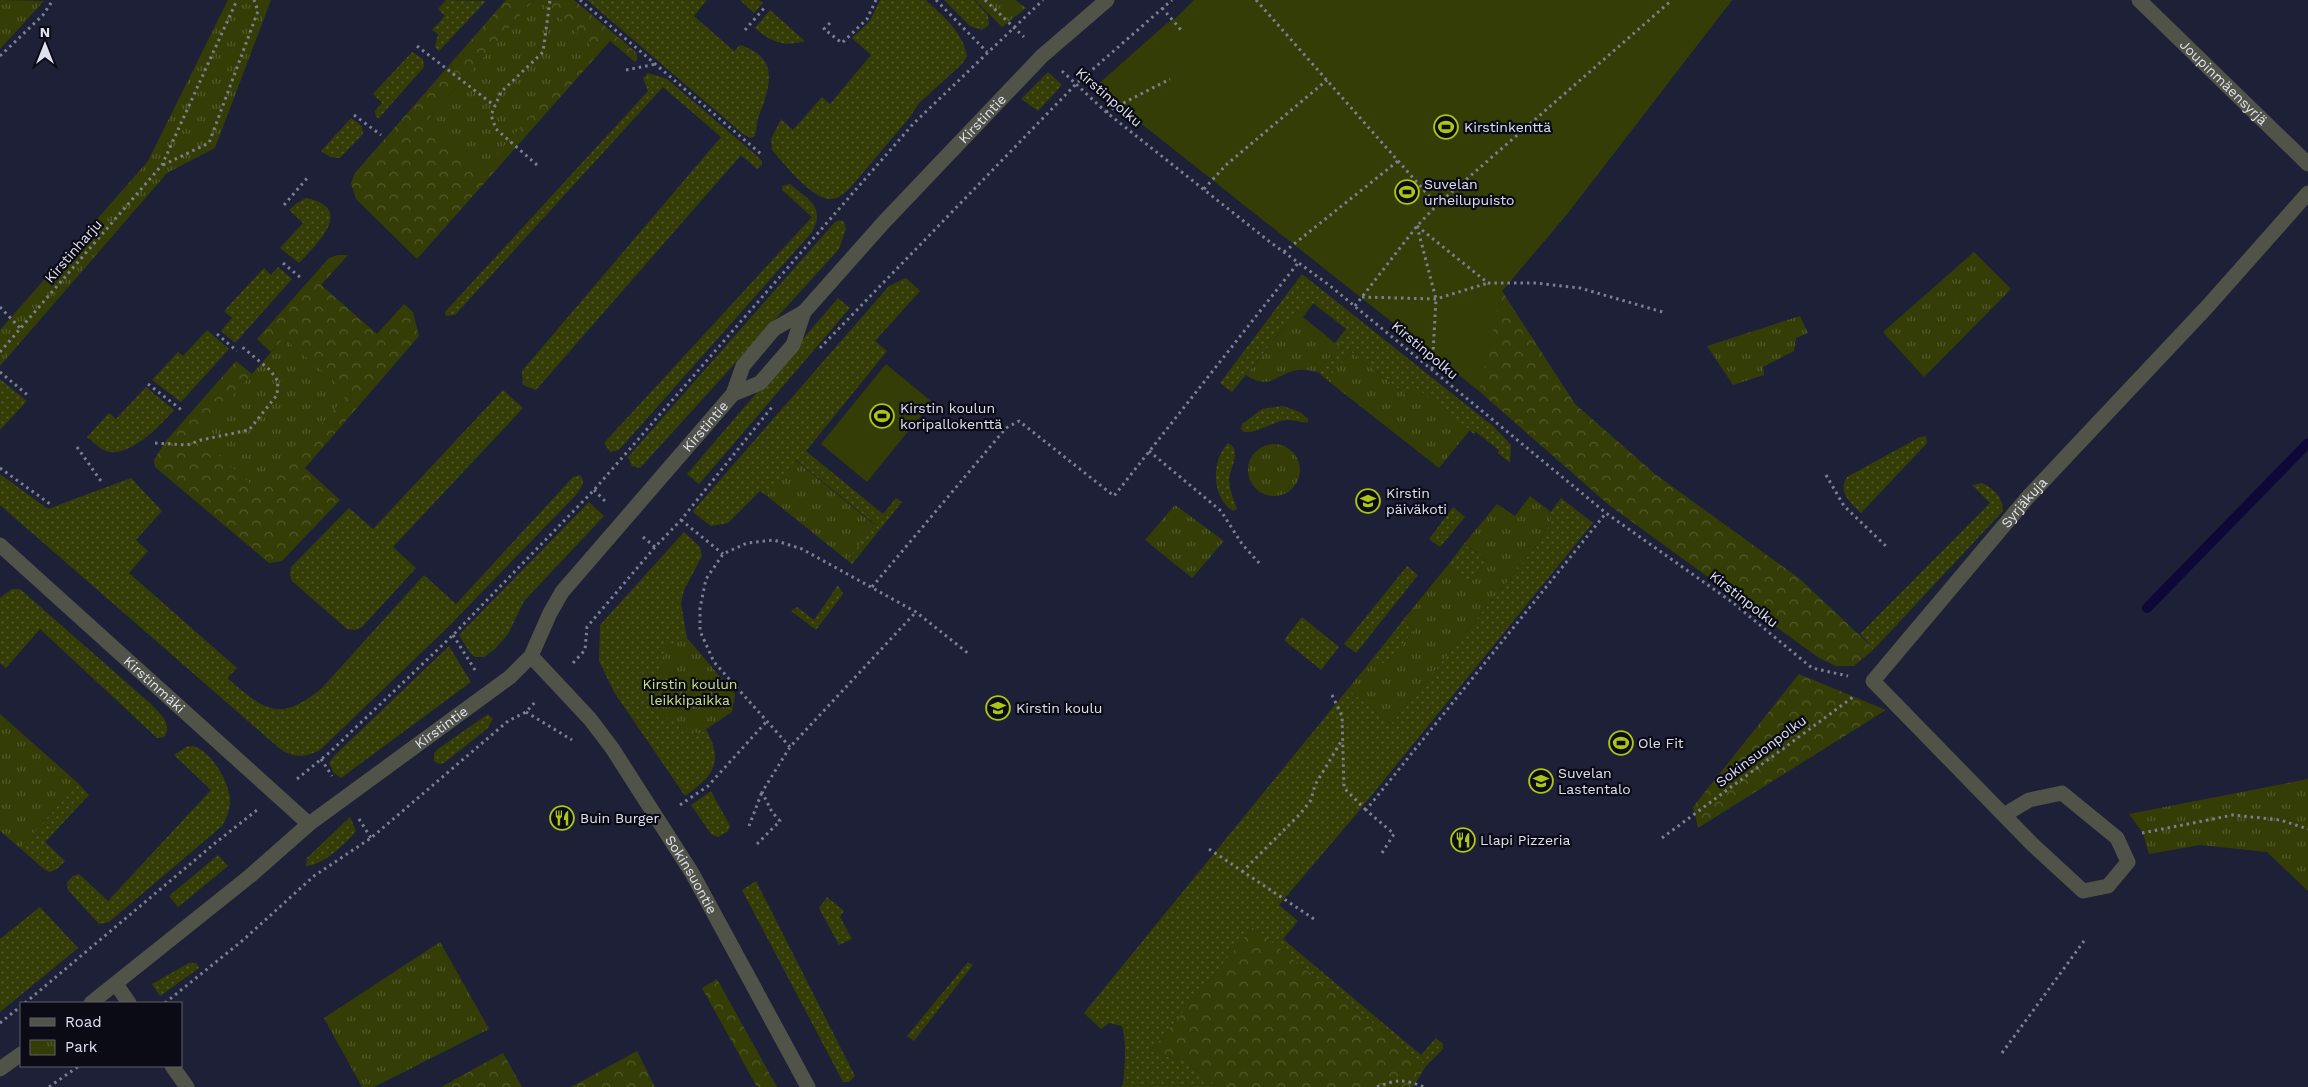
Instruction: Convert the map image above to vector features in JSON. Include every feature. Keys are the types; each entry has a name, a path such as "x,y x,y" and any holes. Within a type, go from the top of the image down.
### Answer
{"street":[{"name":"Kirstintie","path":"92,1002 250,876 309,824 510,677 531,656 550,613 562,592 733,394 742,366 774,329 804,312 884,222 1042,56 1107,0"},
{"name":"Joupinmäensyrjä","path":"2139,0 2308,164"},
{"name":"Syrjäkuja","path":"1873,681 2028,497 2207,306 2308,193"},
{"name":"Kirstintie","path":"733,394 760,383 792,345 804,312"},
{"name":"Kirstinmäki","path":"0,545 309,824"},
{"name":"Sokinsuontie","path":"531,656 590,719 612,748 692,873 808,1087"},
{"path":"1873,681 2004,815 2083,891 2108,886 2128,862 2117,838 2062,793 2029,800 2004,815"},
{"path":"116,984 128,1002"},
{"path":"0,1069 20,1055"},
{"path":"173,1067 187,1087"}],"path":[{"path":"0,56 43,15 53,0"},
{"name":"Kirstinharju","path":"0,352 162,165 237,0"},
{"name":"Kirstinharju","path":"162,165 209,143 258,11 254,0"},
{"path":"536,164 496,130 492,115 501,92 543,52 550,0"},
{"path":"580,0 761,154"},
{"path":"830,22 824,29 842,43 867,19 876,0"},
{"path":"936,0 988,52"},
{"name":"Kirstinpolku","path":"985,0 1042,56 1077,83 1106,112 1355,306 1606,513 1732,602 1812,668 1873,681"},
{"path":"26,1002 214,844 330,752 453,635 594,490 913,124 1043,0"},
{"path":"817,351 1077,83 1172,0"},
{"path":"1256,0 1437,205"},
{"path":"1355,306 1417,226 1437,205 1672,0"},
{"path":"745,30 766,6"},
{"path":"1162,8 1182,31"},
{"path":"417,46 495,106"},
{"path":"626,70 656,64"},
{"path":"1106,112 1170,79"},
{"path":"1204,189 1226,164 1327,80"},
{"path":"354,115 381,135"},
{"path":"1284,252 1398,161"},
{"path":"284,205 309,176"},
{"path":"1417,226 1488,283"},
{"path":"1417,226 1436,299 1432,371"},
{"path":"283,263 302,278"},
{"path":"872,587 1006,428 1020,421 1114,496 1298,263"},
{"path":"1362,297 1436,299 1488,283 1536,283 1580,288 1666,313"},
{"path":"0,307 21,329"},
{"path":"217,334 237,351"},
{"path":"155,443 187,445 201,440 249,430 277,395 278,381 270,370 241,346"},
{"path":"0,372 30,397"},
{"path":"148,384 183,411"},
{"path":"166,1002 242,941 314,876 371,838 508,721 526,712 585,650 588,627 655,547 681,520 774,405"},
{"path":"77,447 103,484"},
{"path":"1149,452 1221,510 1242,544 1260,564"},
{"path":"0,468 50,504"},
{"path":"1826,475 1844,506 1887,547"},
{"path":"1366,810 1606,513"},
{"path":"681,520 723,554"},
{"path":"790,747 714,662 700,631 700,608 706,579 723,554 747,543 774,540 802,548 916,612 969,654"},
{"path":"749,826 762,792 790,747 916,612"},
{"name":"Sokinsuonpolku","path":"1662,838 1873,681"},
{"path":"1332,695 1342,716 1344,788 1394,834 1382,853"},
{"path":"677,807 708,786 767,722"},
{"path":"1242,872 1300,814 1311,800 1323,770 1332,760 1342,740"},
{"path":"757,844 780,822 772,812 762,792"},
{"path":"2117,838 2234,815 2280,820 2308,829"},
{"path":"1209,850 1317,921"},
{"path":"2002,1054 2084,941"},
{"path":"0,1023 20,1007"},
{"path":"49,1087 78,1067"},
{"path":"1377,1087 1390,1082 1407,1080 1424,1087"}],"green space":[{"path":"0,0 44,1 0,49"},
{"path":"228,0 271,0 215,148 167,173 0,366 0,330 148,161"},
{"path":"446,0 486,1 439,51 435,47 438,34 432,30 445,16 438,9"},
{"path":"506,0 534,0 426,122 591,47 539,0 574,0 637,53 637,60 635,62 610,41 417,259 356,199 351,183 355,173"},
{"path":"534,0 539,0 591,46 482,171 426,122"},
{"path":"587,0 707,0 694,16 734,51 740,45 762,58 767,66 769,75 768,85 754,137 750,138 743,134"},
{"path":"740,0 759,0 763,3 754,13"},
{"path":"880,0 926,0 957,32 965,47 967,56 962,64 919,103 910,117 850,188 836,198 830,199 815,193 799,180 772,150 771,139 781,119 793,130 822,97 830,104 871,55 852,38 870,21"},
{"path":"944,0 974,0 988,15 989,25 982,30 970,26"},
{"path":"975,0 1015,0 1026,8 1002,27"},
{"name":"Suvelan urheilupuisto","path":"1194,0 1732,0 1567,214 1502,291 1479,391 1095,87 1166,24 1176,18"},
{"path":"1687,0 1732,0 1567,214 1502,291 1575,404 1655,474 1800,579 1874,649 1854,666 1836,666 1819,658 1609,505 1479,391 1461,359 1475,228"},
{"path":"770,10 805,41 797,43 778,42 755,28"},
{"path":"412,52 423,59 424,67 379,118 376,117 375,111 382,103 373,94"},
{"path":"1048,72 1062,85 1038,111 1021,99"},
{"path":"648,73 667,79 756,155 762,161 762,165 757,169 741,155 536,390 523,385 522,371 721,137 663,87 455,315 446,316 445,312 648,91 643,78"},
{"path":"351,118 362,126 363,134 340,158 330,157 321,151"},
{"path":"790,184 809,199 816,210 816,223 812,232 619,450 610,452 604,443 812,217 782,190 782,186"},
{"path":"306,198 321,203 329,210 331,218 322,237 299,263 280,248 303,223 289,210"},
{"path":"840,220 844,222 846,229 839,249 640,468 632,466 628,457 835,222"},
{"path":"1974,252 2011,289 1924,377 1883,332"},
{"path":"338,255 348,255 321,285 377,334 404,304 413,312 419,336 305,468 340,500 282,561 269,563 155,467 154,460 165,442 236,361 252,374 197,436 284,338 271,352 257,339 329,258"},
{"path":"278,267 292,279 235,343 221,331 232,318 224,311 264,268 271,275"},
{"path":"1302,274 1494,427 1511,445 1510,463 1498,453 1499,450 1476,432 1474,434 1413,386 1406,395 1351,352 1327,380 1318,372 1348,334 1344,331 1346,329 1313,303 1312,305 1306,300 1232,392 1220,383"},
{"path":"906,278 920,291 875,341 887,351 806,451 883,514 896,498 902,502 852,564 847,560 875,524 796,460 767,496 760,491 728,523 711,526 694,513 693,511 889,286"},
{"path":"838,298 850,308 699,484 687,474"},
{"path":"1306,300 1312,305 1303,317 1335,343 1344,331 1348,334 1318,372 1298,370 1267,382 1254,380 1246,375"},
{"path":"1800,316 1808,333 1796,338 1794,351 1763,367 1764,375 1733,385 1707,346"},
{"path":"207,330 229,349 181,402 152,380 178,352 183,356"},
{"path":"284,338 348,394 260,492 197,436"},
{"path":"1351,352 1406,395 1413,385 1470,430 1439,468 1327,380"},
{"name":"Kirstin koulun koripallokenttä","path":"886,364 932,402 867,482 821,444"},
{"path":"0,379 27,401 0,430"},
{"path":"146,387 174,410 154,431 136,444 119,452 104,450 87,437 109,413 116,419"},
{"path":"503,390 523,408 393,547 416,568 362,627 355,630 347,629 292,581 290,575 291,567 349,508 373,529"},
{"path":"1283,406 1300,412 1308,419 1308,422 1288,420 1250,432 1244,432 1241,429 1242,424 1262,409"},
{"path":"1926,436 1927,443 1861,513 1846,497 1844,492 1844,482 1847,477 1920,437"},
{"path":"1228,443 1232,446 1235,455 1229,481 1237,509 1233,511 1221,497 1217,488 1216,478 1216,468 1222,450"},
{"path":"1274,444 1284,446 1292,452 1298,460 1300,470 1298,480 1292,488 1284,494 1274,496 1264,494 1256,488 1250,480 1248,470 1250,460 1256,452 1264,446"},
{"path":"795,460 875,525 847,560 767,496"},
{"path":"0,474 48,509 131,478 162,511 136,540 148,551 129,573 237,668 227,678 263,705 283,709 307,699 322,688 424,575 456,604 573,477 580,475 583,480 582,486 575,496 448,627 320,750 299,756 289,754 279,748 0,505"},
{"path":"1982,483 2000,498 2003,511 1874,649 1860,634 1990,503 1972,485"},
{"path":"1530,496 1551,512 1551,523 1533,550 1391,724 1348,689 1374,657 1385,665 1415,629 1404,619 1448,565 1471,582 1486,560 1464,544 1497,504 1515,516"},
{"path":"1561,498 1593,523 1358,812 1279,905 1298,921 1283,939 1421,1055 1436,1038 1443,1044 1443,1049 1426,1066 1253,927 1151,1051 1187,1063 1218,1087 1121,1087 1123,1084 1125,1055 1122,1026 1109,1023 1101,1029 1084,1013 1348,689 1391,724 1533,550 1551,523 1551,512"},
{"path":"589,502 604,516 524,601 508,634 494,650 484,657 475,657 470,653 459,635"},
{"path":"1175,505 1224,541 1192,578 1145,540"},
{"path":"1453,507 1465,517 1440,547 1429,539"},
{"path":"684,532 700,547 702,556 684,590 681,603 687,638 665,647 699,734 706,729 714,751 715,760 709,775 685,796 614,692 599,661 600,625"},
{"path":"1464,544 1486,560 1471,582 1448,565"},
{"path":"1407,566 1418,575 1356,653 1344,644"},
{"path":"838,585 843,594 816,630 791,611 797,607 814,620"},
{"path":"12,589 20,589 151,704 166,723 167,728 164,737 157,738 40,629 6,668 0,663 0,598"},
{"path":"1302,617 1339,647 1321,670 1284,640"},
{"path":"1404,619 1415,629 1385,665 1374,657"},
{"name":"Kirstin koulun leikkipaikka","path":"687,638 735,694 732,712 699,734 661,715 656,693 665,647"},
{"path":"449,646 471,682 341,778 334,773 329,763 334,756"},
{"path":"1799,674 1886,710 1698,828 1693,807"},
{"path":"0,714 78,783 20,848 0,831"},
{"path":"488,714 493,719 488,728 444,763 439,764 434,761 434,753 438,749"},
{"path":"193,746 200,749 212,760 223,776 230,800 224,823 109,922 99,924 68,890 67,882 73,876 79,874 108,901 211,790 174,755 186,747"},
{"path":"2308,779 2308,891 2267,852 2200,845 2149,854 2143,833 2129,814"},
{"path":"78,783 89,795 45,842 65,861 57,869 50,872 45,870 20,848"},
{"path":"711,791 730,826 728,831 718,837 711,834 691,805"},
{"path":"350,817 356,831 352,836 326,858 306,866 307,858"},
{"path":"218,855 228,866 178,907 169,896"},
{"path":"756,881 855,1076 849,1082 843,1082 742,890"},
{"path":"827,897 844,911 840,917 852,939 839,945 819,908"},
{"path":"40,907 78,948 0,1012 0,939"},
{"path":"1253,927 1426,1066 1413,1087 1218,1087 1187,1063 1151,1051"},
{"path":"440,942 489,1029 374,1087 362,1087 324,1018"},
{"path":"968,962 973,965 914,1041 907,1036"},
{"path":"189,963 196,963 199,968 160,996 152,984"},
{"path":"717,979 777,1087 757,1087 702,988"},
{"path":"637,1051 655,1087 571,1087"},
{"path":"503,1053 522,1087 441,1087"}],"waterway":[{"path":"2147,608 2308,443"}],"place":[{"name":"Kirstinkenttä","path":"1446,127"},
{"name":"Suvelan urheilupuisto","path":"1407,192"},
{"name":"Kirstin koulun koripallokenttä","path":"882,416"},
{"name":"Kirstin päiväkoti","path":"1368,501"},
{"name":"Kirstin koulu","path":"998,708"},
{"name":"Ole Fit","path":"1621,743"},
{"name":"Suvelan Lastentalo","path":"1541,781"},
{"name":"Buin Burger","path":"562,818"},
{"name":"Llapi Pizzeria","path":"1463,840"}]}
